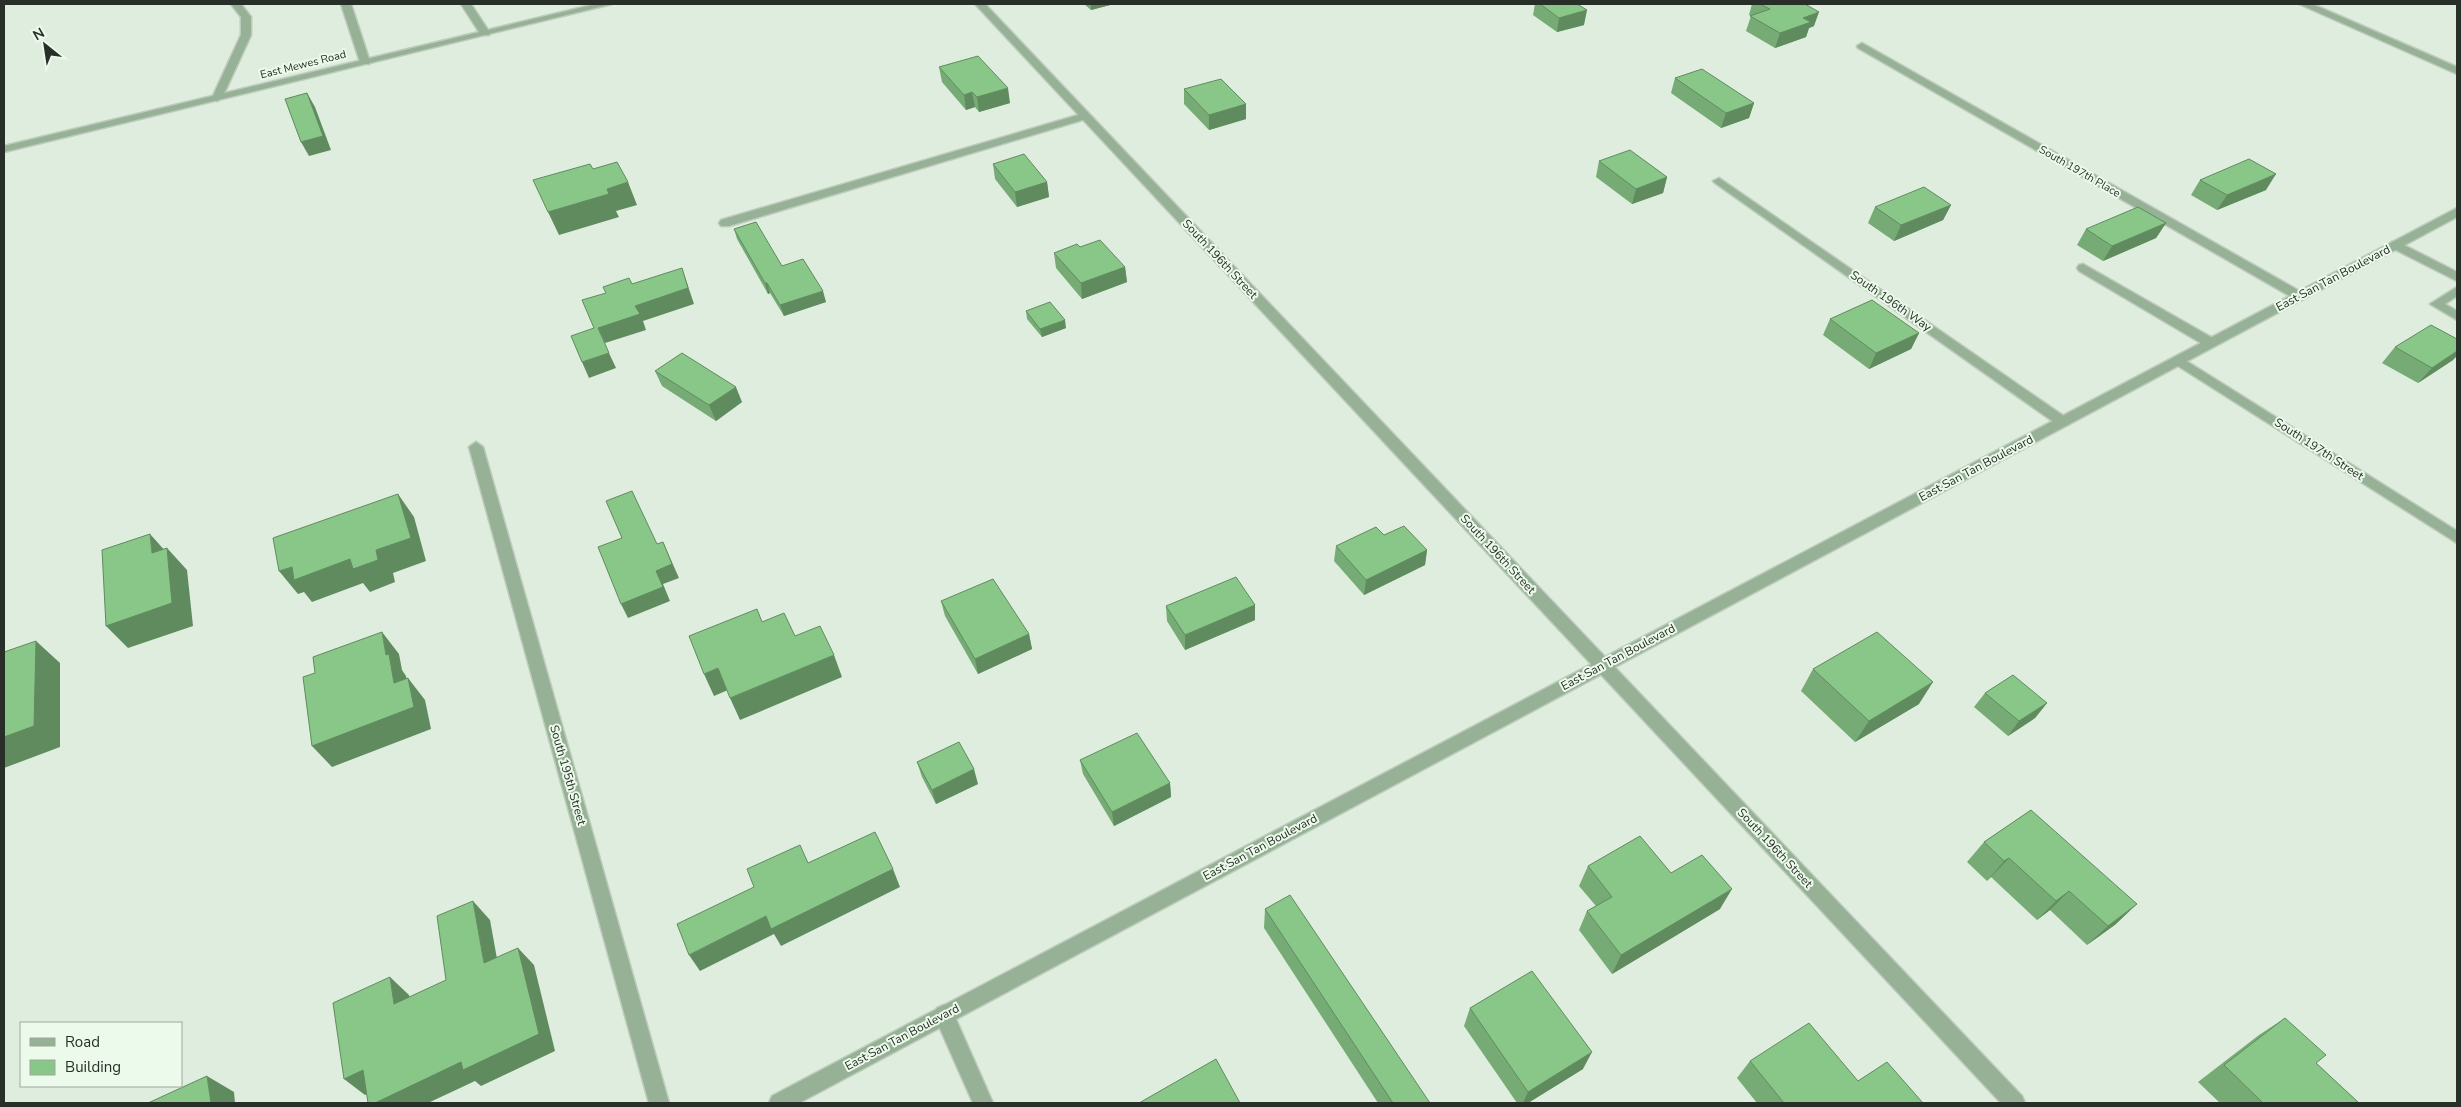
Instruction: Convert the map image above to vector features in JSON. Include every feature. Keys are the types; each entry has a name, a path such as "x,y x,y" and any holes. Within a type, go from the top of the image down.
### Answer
{"street":[{"path":"218,98 246,35 246,17 236,4"},
{"path":"346,4 365,62"},
{"path":"466,4 485,33"},
{"name":"East Mewes Road","path":"4,149 607,4"},
{"name":"South 196th Street","path":"980,4 2015,1103"},
{"path":"2304,4 2457,71"},
{"name":"South 197th Place","path":"1862,46 2299,296"},
{"path":"725,223 1086,116"},
{"name":"South 196th Way","path":"1719,180 2063,422"},
{"name":"East San Tan Boulevard","path":"778,1103 2180,361 2457,212"},
{"path":"2396,245 2457,277"},
{"path":"2083,268 2211,343"},
{"path":"2457,291 2436,304 2457,316"},
{"name":"South 197th Street","path":"2180,361 2457,538"},
{"name":"South 195th Street","path":"476,447 659,1103"},
{"path":"944,1015 983,1103"}],"building":[{"path":"1540,4 1577,4 1587,10 1559,18"},
{"path":"1760,4 1805,4 1819,12 1803,18 1811,22 1780,33 1750,16 1770,9"},
{"path":"978,56 1008,88 977,97 972,92 964,95 939,67"},
{"path":"1702,69 1754,103 1726,113 1675,78"},
{"path":"1221,79 1246,104 1209,115 1184,89"},
{"path":"307,93 323,136 301,142 285,99"},
{"path":"1630,150 1667,177 1636,189 1599,161"},
{"path":"1024,154 1047,182 1015,192 993,164"},
{"path":"2249,159 2276,174 2227,195 2200,180"},
{"path":"617,162 628,182 607,189 609,194 548,212 533,180 590,164 593,169"},
{"path":"1924,187 1951,205 1901,225 1875,207"},
{"path":"2138,207 2166,223 2112,246 2086,229"},
{"path":"756,222 782,266 803,259 823,291 780,305 734,229"},
{"path":"1100,240 1125,267 1081,283 1054,253 1077,244 1080,247"},
{"path":"682,268 688,288 635,306 640,314 598,328 609,353 582,362 571,336 594,328 582,300 606,293 603,287 629,278 632,284"},
{"path":"1872,300 1919,333 1876,353 1830,319"},
{"path":"1050,302 1065,320 1040,329 1026,311"},
{"path":"2431,325 2457,339 2457,351 2432,368 2395,347"},
{"path":"682,353 736,387 709,405 655,371"},
{"path":"632,491 657,544 663,542 672,564 656,571 663,587 621,604 598,547 622,538 606,501"},
{"path":"398,494 411,538 376,550 378,560 353,569 350,559 294,580 292,567 279,571 273,538"},
{"path":"1404,526 1427,550 1366,580 1336,546 1376,527 1384,535"},
{"path":"150,534 152,553 167,548 172,603 106,626 102,550"},
{"path":"1236,577 1255,605 1185,635 1166,606"},
{"path":"993,579 1029,634 975,659 941,601"},
{"path":"757,609 762,622 784,613 795,636 820,626 834,655 730,698 718,668 704,674 689,636"},
{"path":"382,632 386,655 389,654 394,683 408,678 414,707 312,746 303,677 315,673 313,657"},
{"path":"1877,632 1933,682 1869,721 1813,669"},
{"path":"36,641 34,726 4,737 4,652"},
{"path":"2013,675 2047,703 2019,721 1985,693"},
{"path":"1137,733 1170,783 1112,812 1080,760"},
{"path":"959,742 974,769 932,790 917,762"},
{"path":"2031,810 2137,904 2108,926 2069,891 2056,901 2009,858 2004,861 1984,842"},
{"path":"875,832 893,869 771,929 766,916 689,955 677,924 754,887 747,869 800,845 808,863"},
{"path":"1640,836 1671,873 1702,855 1732,889 1621,955 1587,911 1612,897 1588,866"},
{"path":"1290,895 1430,1103 1393,1103 1265,909"},
{"path":"473,901 484,963 518,948 539,1034 463,1070 461,1062 375,1103 368,1103 363,1070 344,1079 333,1003 390,977 394,1004 446,980 437,916"},
{"path":"1532,971 1592,1052 1528,1092 1470,1008"},
{"path":"2285,1018 2326,1055 2316,1063 2359,1103 2263,1103 2224,1065"},
{"path":"1809,1023 1858,1081 1887,1062 1923,1103 1784,1103 1750,1061"},
{"path":"1216,1059 1240,1103 1139,1103"},
{"path":"207,1076 211,1103 148,1103"}]}
